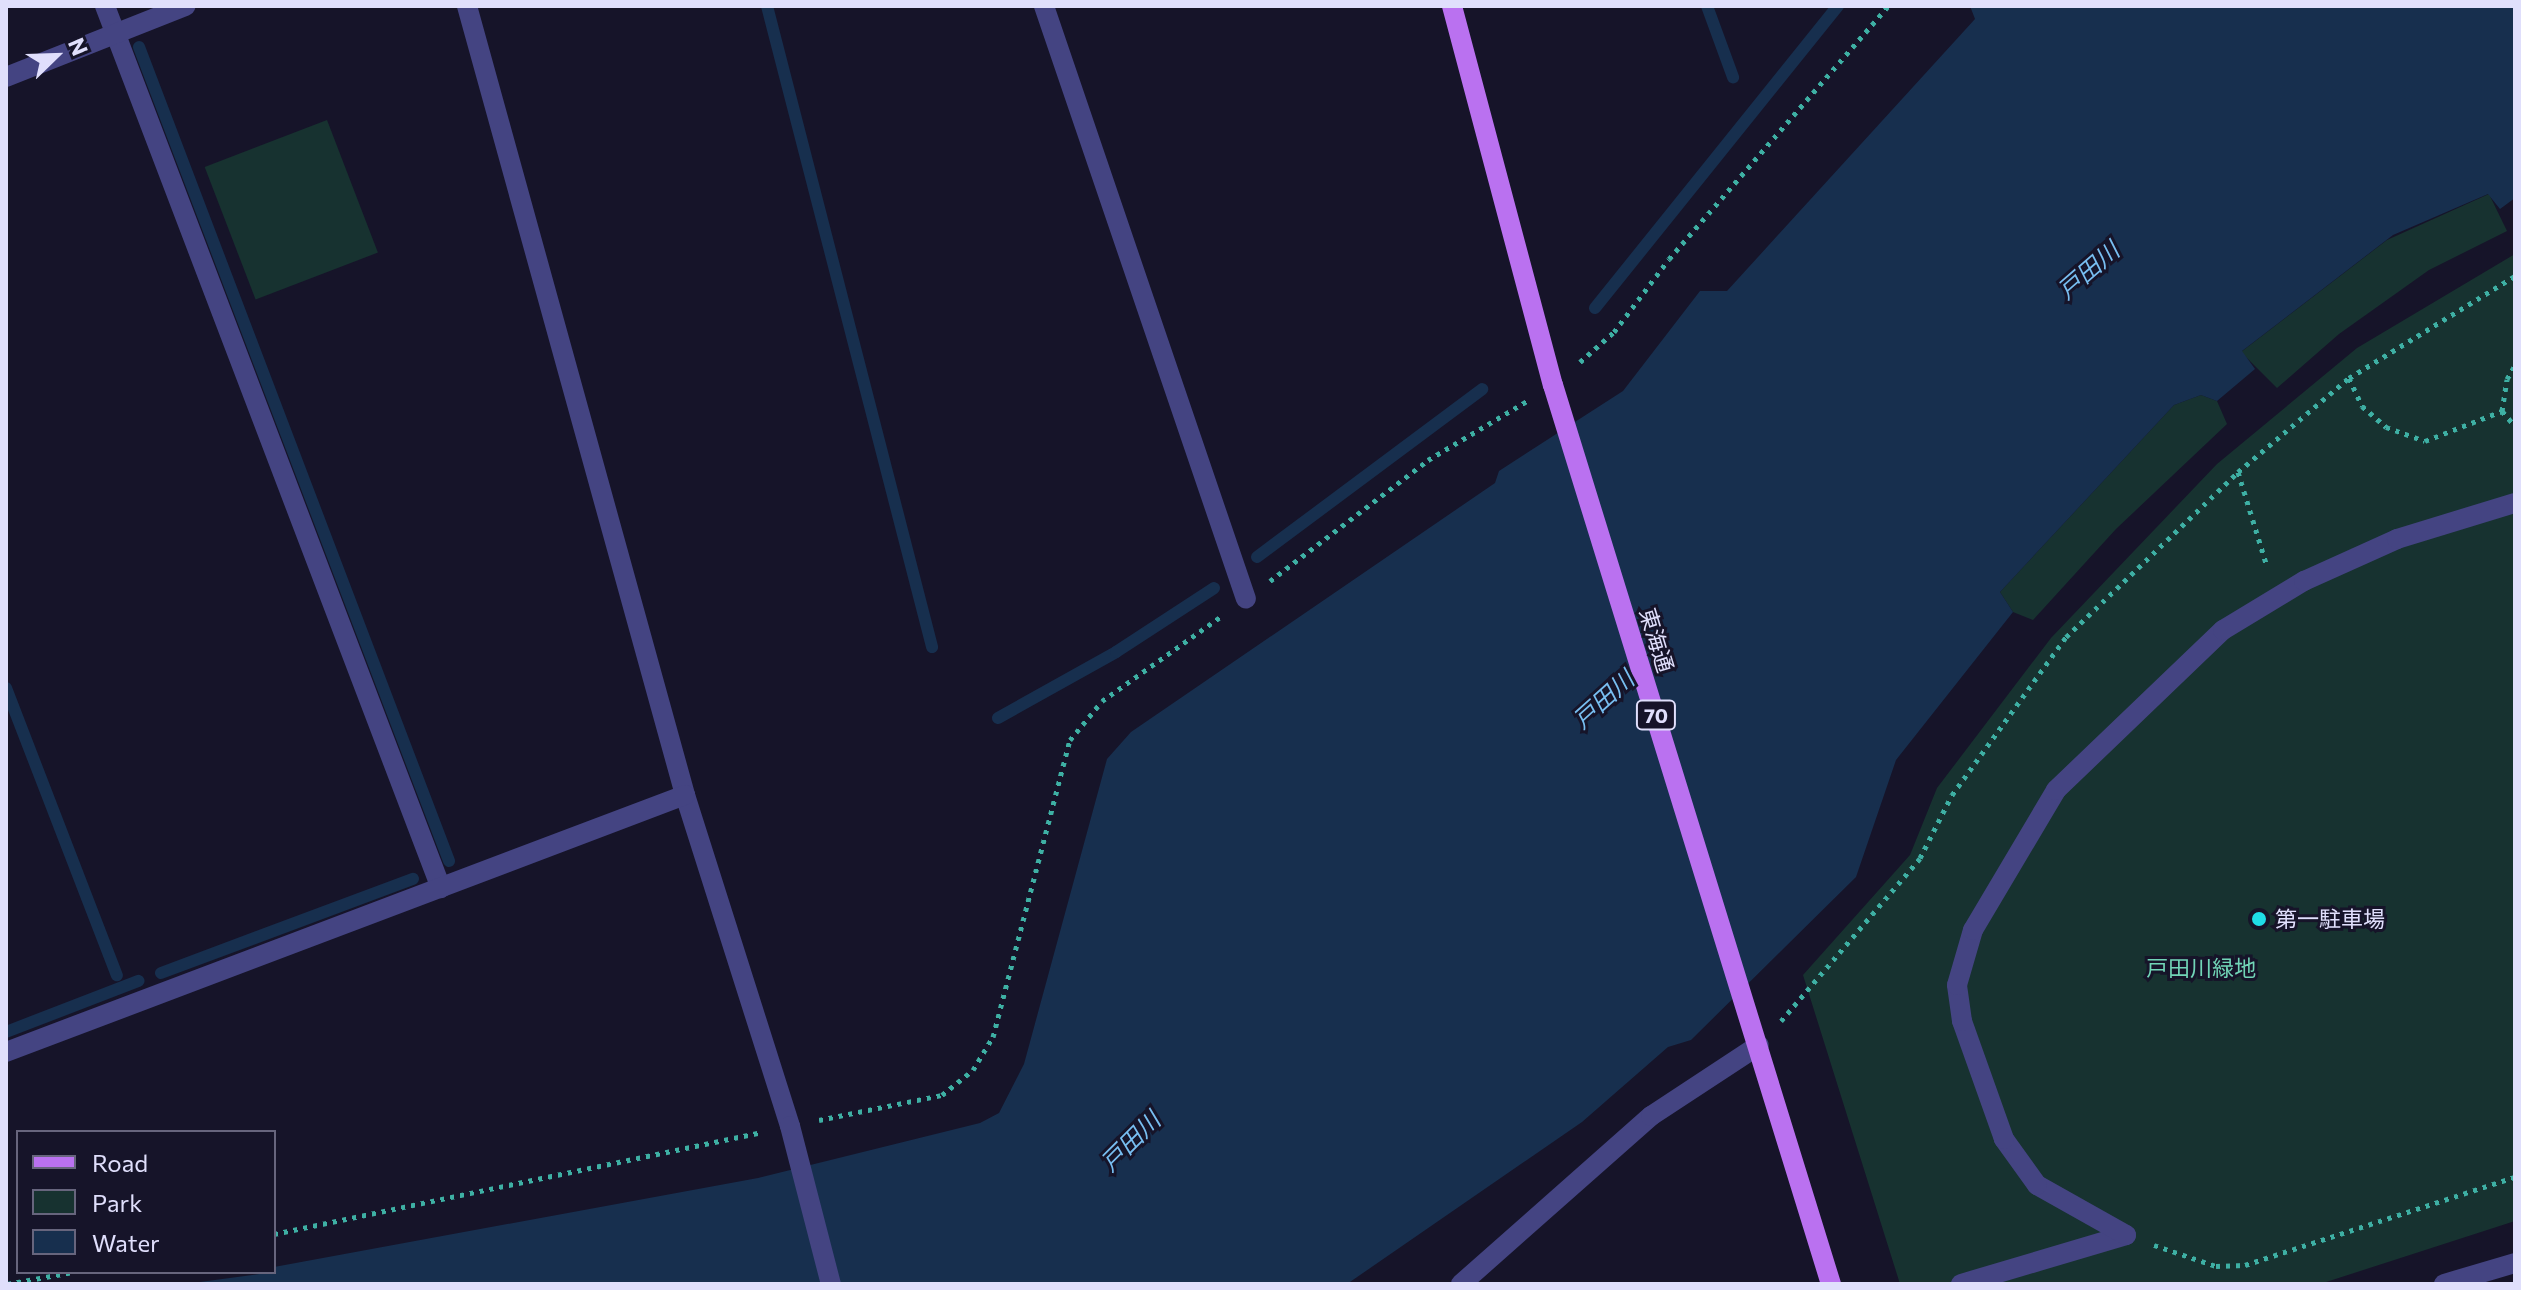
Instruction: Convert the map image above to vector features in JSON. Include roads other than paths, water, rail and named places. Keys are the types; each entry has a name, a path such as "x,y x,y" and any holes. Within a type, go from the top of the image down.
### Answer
{"main road":[{"name":"東海通","path":"1452,6 1553,385 1831,1284"}],"street":[{"path":"105,6 441,888"},
{"path":"6,77 185,6"},
{"path":"467,6 685,795 792,1133 831,1284"},
{"path":"1044,6 1246,599"},
{"path":"1961,1284 2126,1235 2037,1185 2004,1139 1962,1021 1960,964 1973,930 2056,790 2223,630 2276,598 2397,539 2515,503"},
{"path":"6,1052 685,795"},
{"path":"1461,1284 1651,1116 1759,1045"},
{"path":"2444,1284 2515,1263"}],"water":[{"name":"戸田川","path":"1970,6 2515,6 2515,198 2500,209 2488,194 2393,235 2242,351 2255,369 2217,401 2201,395 2174,405 2000,592 2013,612 1896,760 1856,877 1691,1040 1668,1047 1582,1122 1347,1284 185,1284 276,1274 276,1267 758,1178 980,1123 999,1113 1024,1064 1107,759 1131,732 1495,483 1499,471 1623,391 1700,291 1727,291 1975,19"}],"waterway":[{"path":"767,6 932,647"},
{"path":"1707,6 1733,77"},
{"path":"1595,308 1838,6"},
{"path":"139,47 449,861"},
{"path":"1257,557 1482,389"},
{"path":"998,718 1116,652 1214,588"},
{"path":"6,688 117,975"},
{"path":"161,973 413,879"},
{"path":"6,1032 138,981"}],"place":[{"name":"第一駐車場","path":"2259,919"}],"park label":[{"name":"戸田川緑地","path":"2201,968"}]}
